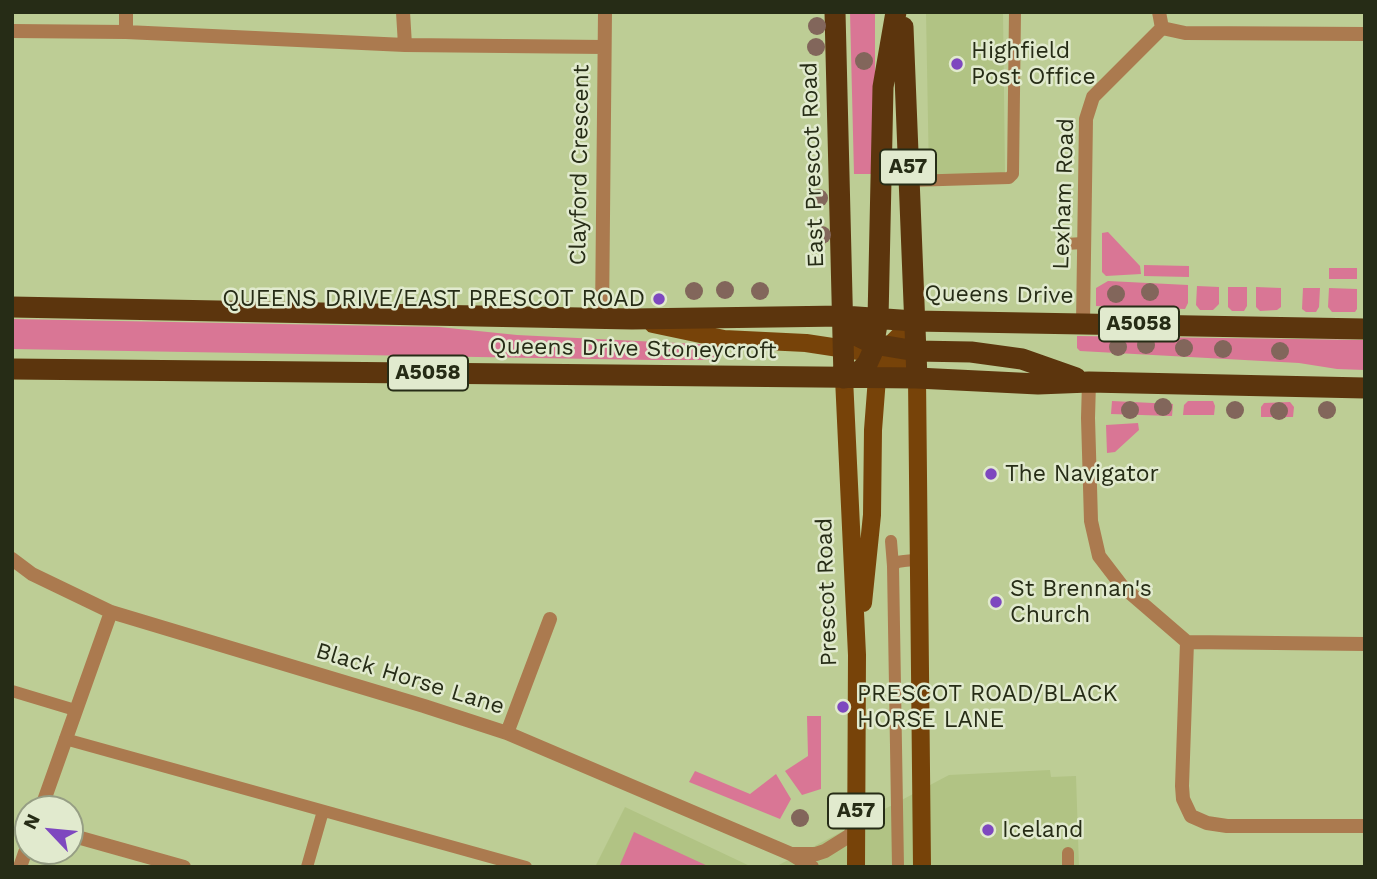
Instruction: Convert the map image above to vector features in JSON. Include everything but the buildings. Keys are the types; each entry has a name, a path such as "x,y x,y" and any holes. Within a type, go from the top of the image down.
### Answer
{"highway":[{"name":"East Prescot Road","path":"835,12 843,316"},
{"path":"844,378 859,372 880,350 878,319 883,87 896,12"},
{"name":"A57","path":"902,12 917,378"},
{"name":"Queens Drive Stoneycroft","path":"12,307 632,319 843,316"},
{"name":"Queens Drive","path":"843,316 914,321 1365,329"},
{"name":"Prescot Road","path":"843,316 844,378"},
{"path":"843,316 856,335 880,350 971,352 1022,359 1089,382"},
{"name":"Queens Drive Stoneycroft","path":"12,369 917,378"},
{"name":"A5058","path":"917,378 1038,384 1089,382 1365,388"}],"main road":[{"path":"632,319 724,339 880,350 906,366 917,378"},
{"path":"857,655 872,515 873,429 880,350 914,321"},
{"name":"Prescot Road","path":"844,378 857,655 856,867"},
{"name":"A57","path":"917,378 922,867"}],"street":[{"path":"126,12 126,32"},
{"path":"403,12 405,45"},
{"name":"Clayford Crescent","path":"602,318 604,12"},
{"path":"1159,12 1161,28 1185,33 1365,34"},
{"name":"Lexham Road","path":"1083,323 1086,119 1093,97 1161,28"},
{"path":"12,31 126,32 405,45 604,47"},
{"path":"1089,382 1091,521 1099,556 1122,586 1187,642 1365,644"},
{"name":"Black Horse Lane","path":"12,559 32,574 111,612 507,733 791,854 812,867"},
{"path":"46,795 111,612"},
{"path":"507,733 550,619"},
{"path":"1187,642 1182,786 1183,799 1191,816 1207,823 1227,826 1365,827"},
{"name":"Black Horse Lane","path":"791,854 816,854 825,851 856,827"},
{"path":"84,839 184,867"}],"lane":[{"path":"909,181 1009,178 1013,174 1015,12"},
{"path":"1065,244 1084,243"},
{"path":"891,541 898,867"},
{"path":"893,566 897,562 914,560 918,564"},
{"path":"12,691 75,710"},
{"path":"65,739 526,867"},
{"path":"307,867 323,811"}],"shaded area":[{"path":"850,12 875,12 875,174 854,174"},
{"path":"926,12 1003,12 1005,175 929,176"},
{"path":"1108,232 1140,266 1141,274 1106,276 1102,272 1102,233"},
{"path":"1144,265 1189,266 1189,277 1144,276"},
{"path":"1329,268 1357,268 1357,279 1329,279"},
{"path":"1108,281 1188,285 1188,303 1185,309 1096,306 1096,288"},
{"path":"1197,286 1219,287 1219,304 1213,310 1200,310 1196,305"},
{"path":"1228,287 1247,287 1247,306 1244,311 1232,311 1228,307"},
{"path":"1256,287 1281,288 1281,307 1277,310 1260,311 1256,307"},
{"path":"1303,288 1320,288 1319,307 1316,312 1302,309"},
{"path":"1329,288 1357,289 1355,312 1332,312 1328,307"},
{"path":"12,319 439,327 517,335 718,345 721,350 717,360 653,360 12,349"},
{"path":"1077,336 1365,340 1365,370 1299,363 1080,351 1077,348"},
{"path":"1112,401 1173,404 1172,416 1111,414"},
{"path":"1188,401 1213,401 1214,415 1183,415 1184,405"},
{"path":"1290,402 1294,407 1293,417 1261,417 1264,403"},
{"path":"1138,423 1139,430 1115,452 1107,453 1106,425"},
{"path":"807,716 821,716 821,789 802,795 785,771 808,756"},
{"path":"1050,770 1051,777 1076,776 1079,867 775,867 949,775"},
{"path":"695,771 750,794 776,774 791,799 780,819 689,782"},
{"path":"625,807 752,867 595,867"},
{"path":"634,832 710,867 619,867"}],"place":[{"name":"Highfield Post Office","path":"957,64"},
{"name":"QUEENS DRIVE/EAST PRESCOT ROAD","path":"659,299"},
{"name":"The Navigator","path":"991,474"},
{"name":"St Brennan's Church","path":"996,602"},
{"name":"PRESCOT ROAD/BLACK HORSE LANE","path":"843,707"},
{"name":"Iceland","path":"988,830"}]}
